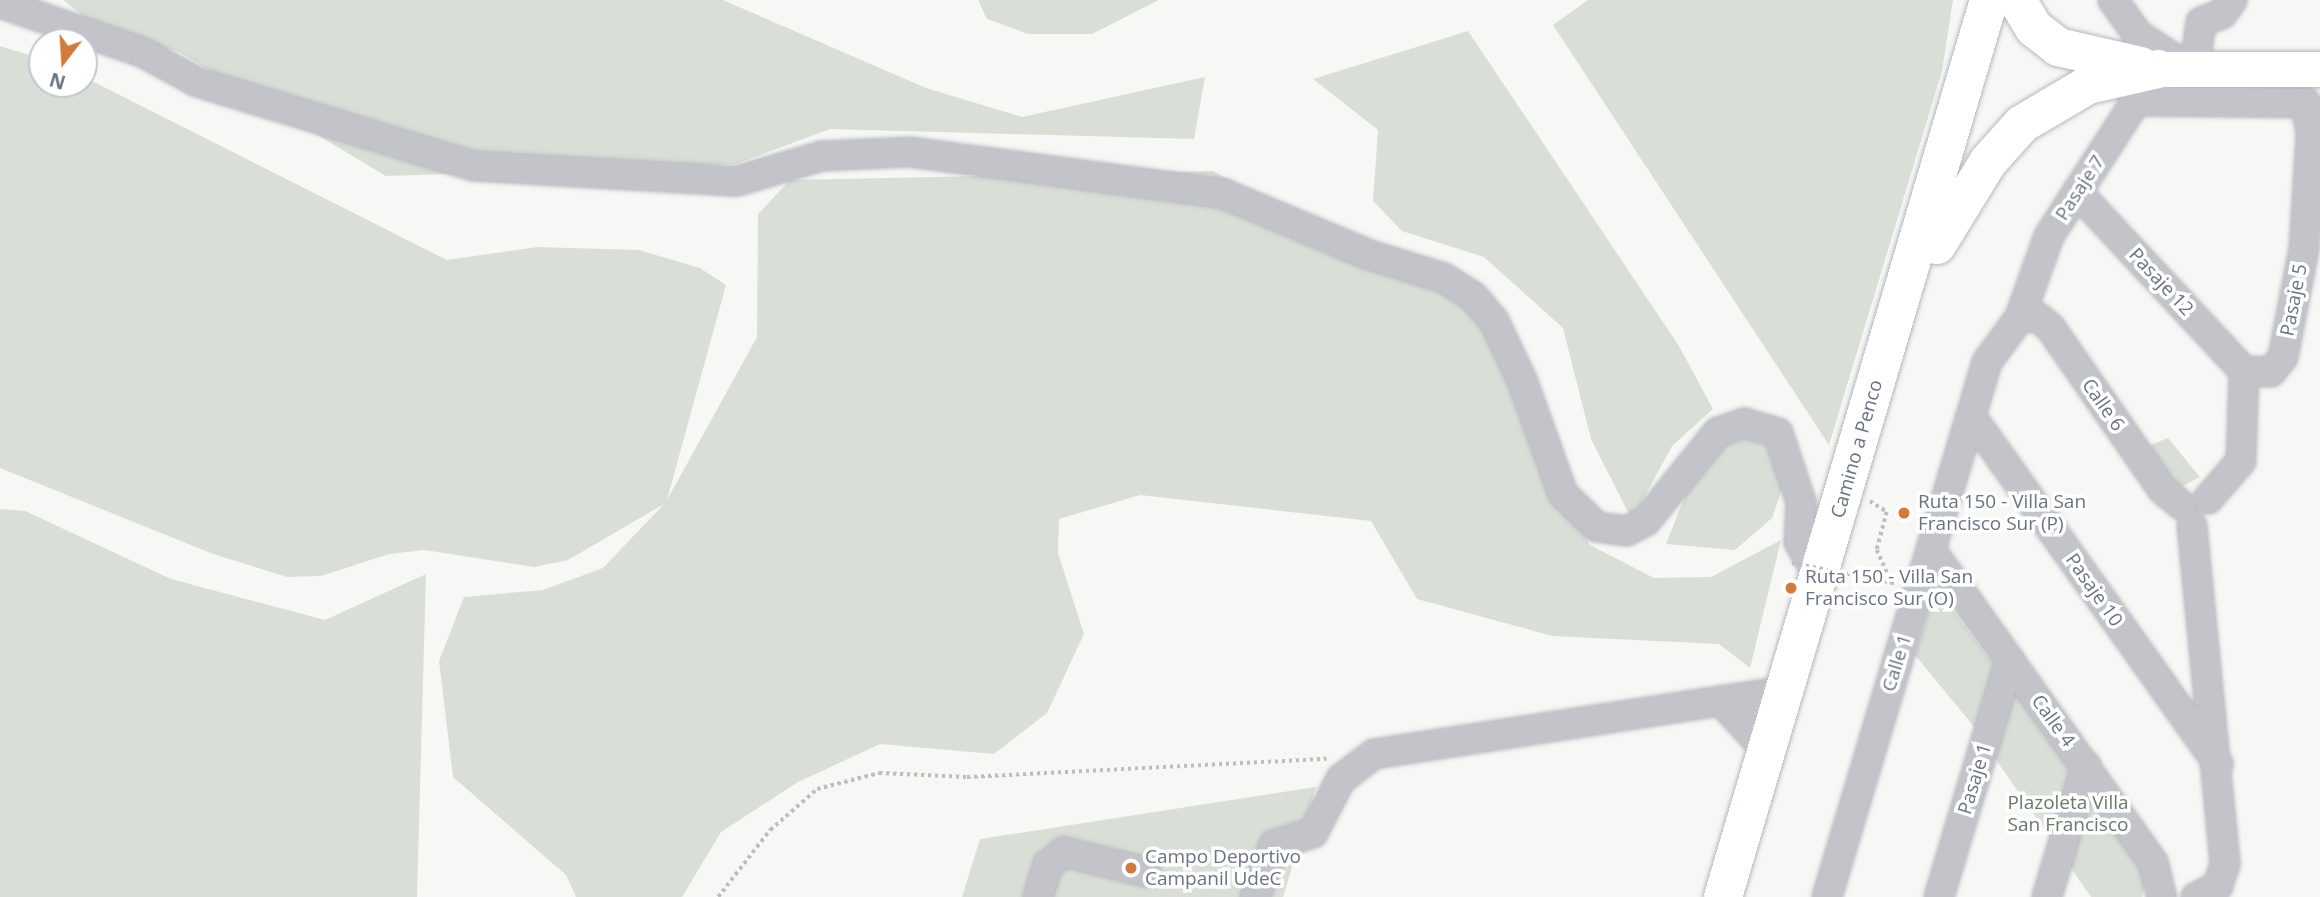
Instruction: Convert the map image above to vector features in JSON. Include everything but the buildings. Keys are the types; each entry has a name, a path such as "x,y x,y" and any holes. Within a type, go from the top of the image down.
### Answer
{"highway":[{"name":"Camino a Penco","path":"1723,897 1785,691 1805,570 1989,0"},
{"name":"Camino a Penco","path":"1744,897 2010,0"},
{"path":"2017,0 2034,28 2058,47 2191,66"},
{"path":"1937,245 1988,162 2022,124 2088,85 2191,66"}],"main road":[{"path":"2191,66 2320,69"}],"street":[{"path":"2113,0 2138,35 2191,66 2201,22 2222,14 2232,0"},
{"path":"0,3 144,52 197,82 472,166 737,181 822,156 910,152 1224,194 1370,255 1444,278 1473,296 1494,321 1522,380 1563,494 1597,527 1627,531 1646,521 1718,432 1744,424 1778,433 1801,502 1799,542 1805,570"},
{"name":"Pasaje 7","path":"2020,317 2040,256 2134,102 2191,66"},
{"name":"Pasaje 5","path":"2134,102 2306,103 2311,135 2304,249 2283,357 2271,372 2244,371"},
{"name":"Pasaje 12","path":"2077,192 2244,371"},
{"name":"Calle 1","path":"1827,897 1991,352 2020,317"},
{"name":"Calle 6","path":"2020,317 2050,327 2162,489 2194,510"},
{"path":"2196,897 2214,891 2225,873 2218,764 2194,510 2241,461 2244,371"},
{"name":"Pasaje 10","path":"1971,416 2218,764"},
{"name":"Calle 4","path":"1931,550 2157,869 2162,897"},
{"name":"Pasaje 1","path":"1939,897 2010,660"},
{"path":"1255,897 1266,855 1274,845 1313,833 1357,762 1374,754 1785,691"},
{"path":"1721,701 1767,751"},
{"path":"2047,897 2086,766"},
{"path":"1038,897 1048,865 1064,852 1146,872"}],"path":[{"path":"1805,570 1892,583 1877,550 1887,512 1863,496"},
{"path":"718,897 769,830 817,789 879,773 967,777 1290,757 1357,762"}],"green space":[{"path":"63,0 723,0 926,88 1022,117 1205,77 1194,139 830,129 736,164 386,176 179,52 98,28"},
{"path":"978,0 1159,0 1092,34 1028,34 987,19"},
{"path":"1588,0 1953,0 1942,71 1829,445 1553,25"},
{"path":"1468,31 1679,346 1713,409 1672,446 1632,520 1591,439 1563,328 1484,257 1402,231 1373,201 1378,130 1313,79"},
{"path":"0,46 28,55 28,98 98,98 98,84 447,260 537,247 639,250 700,268 726,285 667,500 757,337 758,214 790,180 1213,171 1348,244 1467,289 1547,470 1590,545 1654,578 1711,577 1781,540 1750,668 1719,644 1552,636 1417,599 1371,521 1140,495 1059,519 1058,553 1084,634 1047,713 994,754 880,744 798,782 721,832 682,897 576,897 566,875 453,777 439,661 464,597 543,590 603,568 664,504 568,560 534,567 424,550 389,554 321,576 287,577 213,554 0,468"},
{"path":"1753,420 1789,469 1772,518 1735,550 1666,544 1704,448"},
{"path":"2168,438 2200,477 2177,489 2148,446"},
{"path":"0,509 25,511 171,579 325,620 426,574 417,897 0,897"},
{"path":"1936,587 1994,666 1975,728 1915,655"},
{"name":"Plazoleta Villa San Francisco","path":"2011,680 2147,878 2142,897 2091,897 1990,751"},
{"name":"Campo Deportivo Campanil UdeC","path":"1316,787 1283,897 962,897 980,839"}],"place":[{"name":"Ruta 150 - Villa San Francisco Sur (P)","path":"1904,513"},
{"name":"Ruta 150 - Villa San Francisco Sur (O)","path":"1791,588"},
{"name":"Campo Deportivo Campanil UdeC","path":"1131,868"}]}
